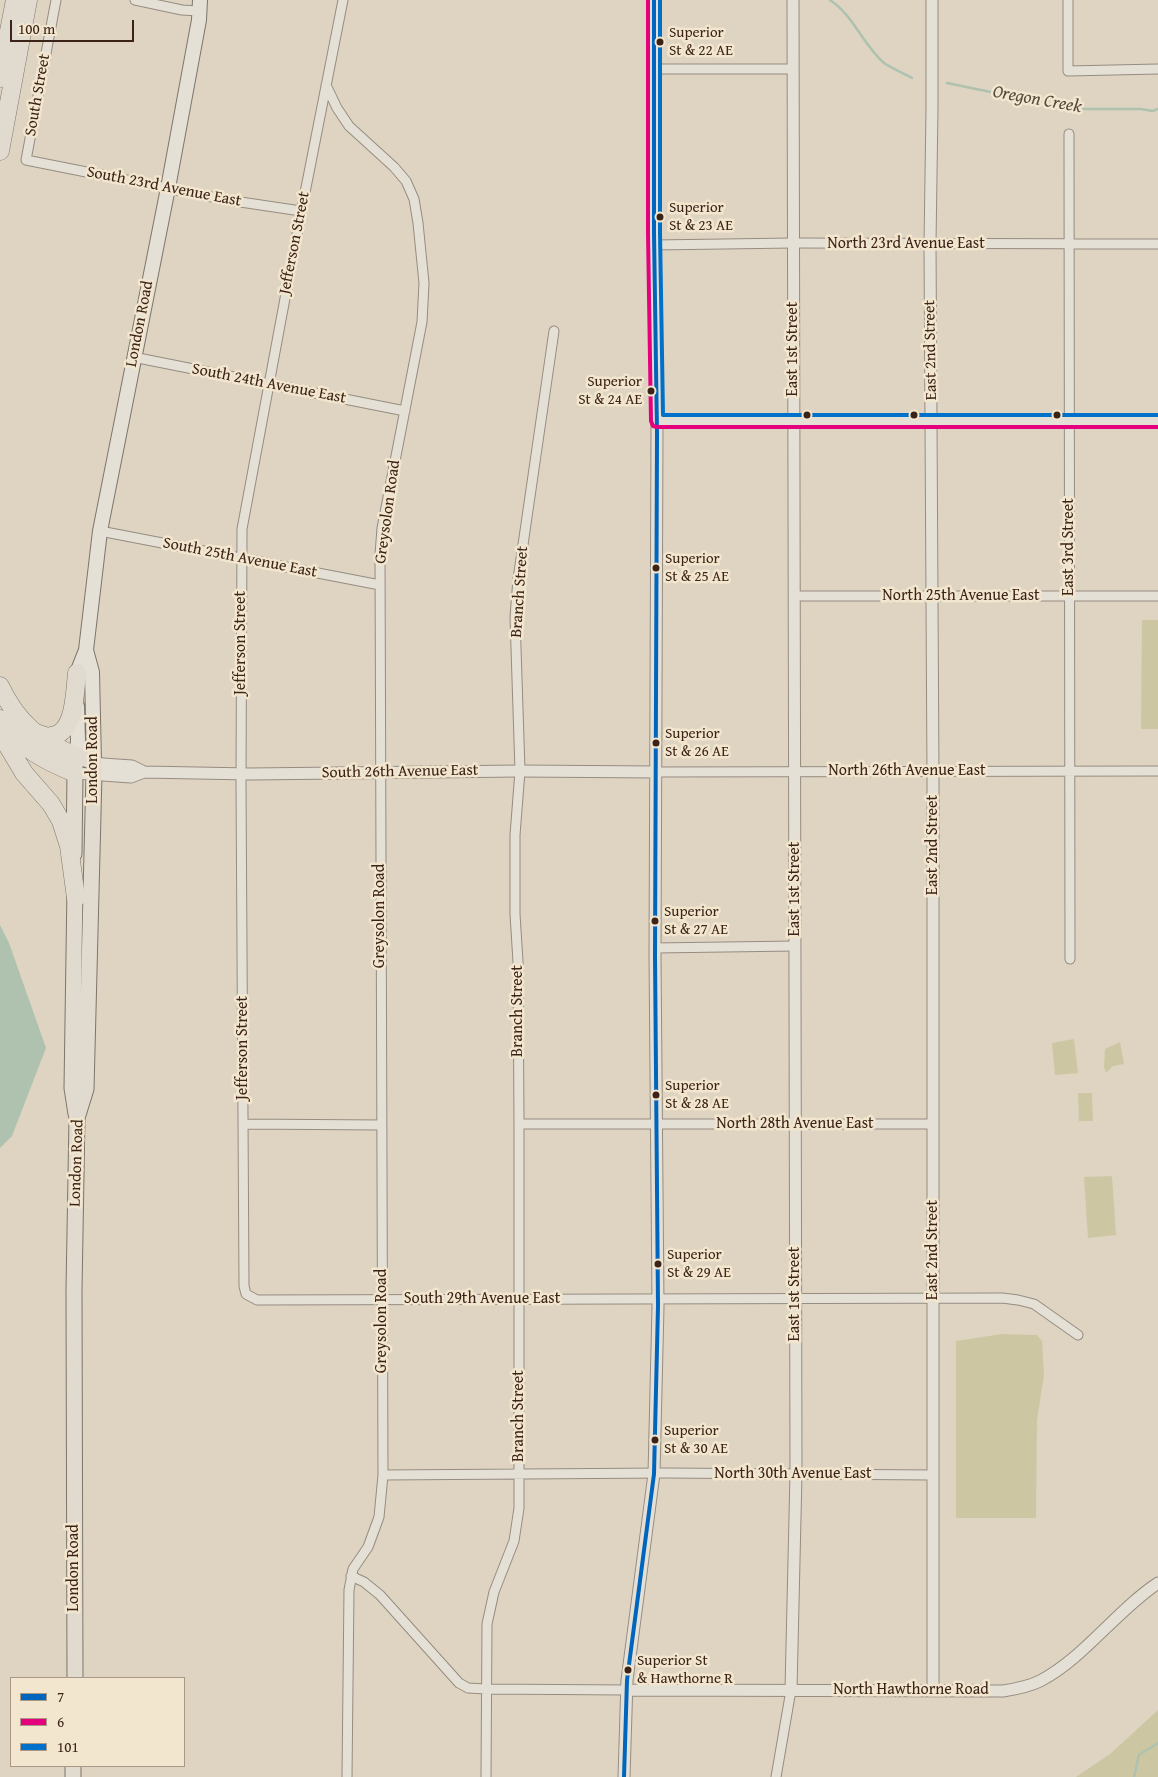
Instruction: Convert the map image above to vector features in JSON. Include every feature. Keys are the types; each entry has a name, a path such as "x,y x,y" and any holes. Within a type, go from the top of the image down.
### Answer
{"highway":[{"path":"0,78 15,0"},
{"path":"0,151 28,0"},
{"path":"31,731 48,737 60,733 70,720 77,673"},
{"path":"0,686 18,716 31,731 56,748 76,765"},
{"path":"0,719 14,737 34,754 94,769"},
{"path":"0,733 24,773 51,804 61,821 70,846 76,898"},
{"name":"London Road","path":"75,1677 74,1290 77,1118 72,1088 76,898 74,860 76,765"},
{"name":"London Road","path":"77,1118 86,1089 94,769"}],"main road":[{"name":"London Road","path":"76,765 78,740 77,673 86,650 100,531 168,188 200,6"},
{"name":"London Road","path":"86,650 92,672 94,769"}],"street":[{"name":"South Street","path":"26,160 56,0"},
{"path":"135,0 182,10 200,6"},
{"name":"Jefferson Street","path":"248,1295 244,1286 241,774 242,529 342,0"},
{"path":"624,1777 627,1690 654,1474 658,1299 655,948 657,421 654,245 654,0"},
{"name":"East 1st Street","path":"776,1777 792,1690 796,1474 794,1299 794,0"},
{"name":"East 2nd Street","path":"932,0 930,244 933,1690"},
{"path":"1068,0 1068,71 1158,69"},
{"path":"653,69 793,69"},
{"name":"Greysolon Road","path":"326,85 348,126 394,167 406,181 414,199 424,294 421,329 382,528 380,554 383,1475 380,1511 375,1529 370,1544 356,1562 349,1590 347,1777"},
{"name":"East 3rd Street","path":"1069,134 1070,959"},
{"name":"South 23rd Avenue East","path":"26,160 227,200 301,211"},
{"name":"North 23rd Avenue East","path":"654,245 793,243 1158,244"},
{"name":"Branch Street","path":"486,1777 487,1624 494,1592 508,1560 517,1528 520,1475 518,962 515,914 515,835 520,770 516,606 554,331"},
{"name":"South 24th Avenue East","path":"133,358 405,411"},
{"path":"657,421 1158,421"},
{"name":"South 25th Avenue East","path":"100,531 380,585"},
{"name":"North 25th Avenue East","path":"794,596 1158,596"},
{"name":"South 26th Avenue East","path":"94,769 131,777 144,772 241,774 520,770 657,772"},
{"name":"North 26th Avenue East","path":"657,772 1158,771"},
{"path":"655,948 795,946"},
{"path":"244,1124 381,1126"},
{"name":"North 28th Avenue East","path":"519,1124 932,1124"},
{"name":"South 29th Avenue East","path":"248,1295 257,1300 519,1298 933,1300 1002,1298 1029,1302 1048,1312 1078,1335"},
{"name":"North 30th Avenue East","path":"383,1475 932,1475"},
{"path":"351,1576 364,1582 380,1595 458,1683 468,1688 627,1690"},
{"name":"North Hawthorne Road","path":"627,1690 639,1688 1003,1690 1028,1686 1040,1682 1064,1665 1142,1594 1158,1583"}],"shaded area":[{"path":"1142,620 1158,620 1158,729 1141,729"},
{"path":"0,925 9,943 46,1048 12,1136 0,1148"},
{"path":"1074,1039 1078,1073 1055,1075 1052,1043"},
{"path":"1120,1042 1124,1064 1113,1066 1106,1073 1104,1067 1105,1049"},
{"path":"1078,1093 1092,1093 1093,1121 1079,1121"},
{"path":"1112,1176 1116,1235 1088,1238 1084,1177"},
{"path":"1002,1334 1037,1335 1042,1341 1044,1375 1037,1420 1036,1518 956,1518 956,1341"},
{"path":"1158,1710 1158,1777 1076,1777 1110,1754"}],"waterway":[{"name":"Oregon Creek","path":"830,0 846,14 870,48 884,63 912,78"},
{"name":"Oregon Creek","path":"947,83 1073,109 1141,109 1153,111 1158,109"},
{"path":"1134,1777 1139,1755 1158,1743"}],"transit line":[{"name":"6","path":"648,0 648,233 651,421 653,426 1158,427"},
{"name":"7","path":"624,1777 627,1680 654,1474 658,1306 655,956 657,433 654,233 654,0"},
{"name":"101","path":"660,0 660,233 663,415 1158,415"}],"place":[{"name":"Superior St & 22 AE","path":"660,42"},
{"name":"Superior St & 23 AE","path":"660,217"},
{"name":"Superior St & 24 AE","path":"651,391"},
{"name":"Superior St & 25 AE","path":"656,568"},
{"name":"Superior St & 26 AE","path":"656,743"},
{"name":"Superior St & 27 AE","path":"655,921"},
{"name":"Superior St & 28 AE","path":"656,1095"},
{"name":"Superior St & 29 AE","path":"658,1264"},
{"name":"Superior St & 30 AE","path":"655,1440"},
{"name":"Superior St & Hawthorne R","path":"628,1670"}]}
